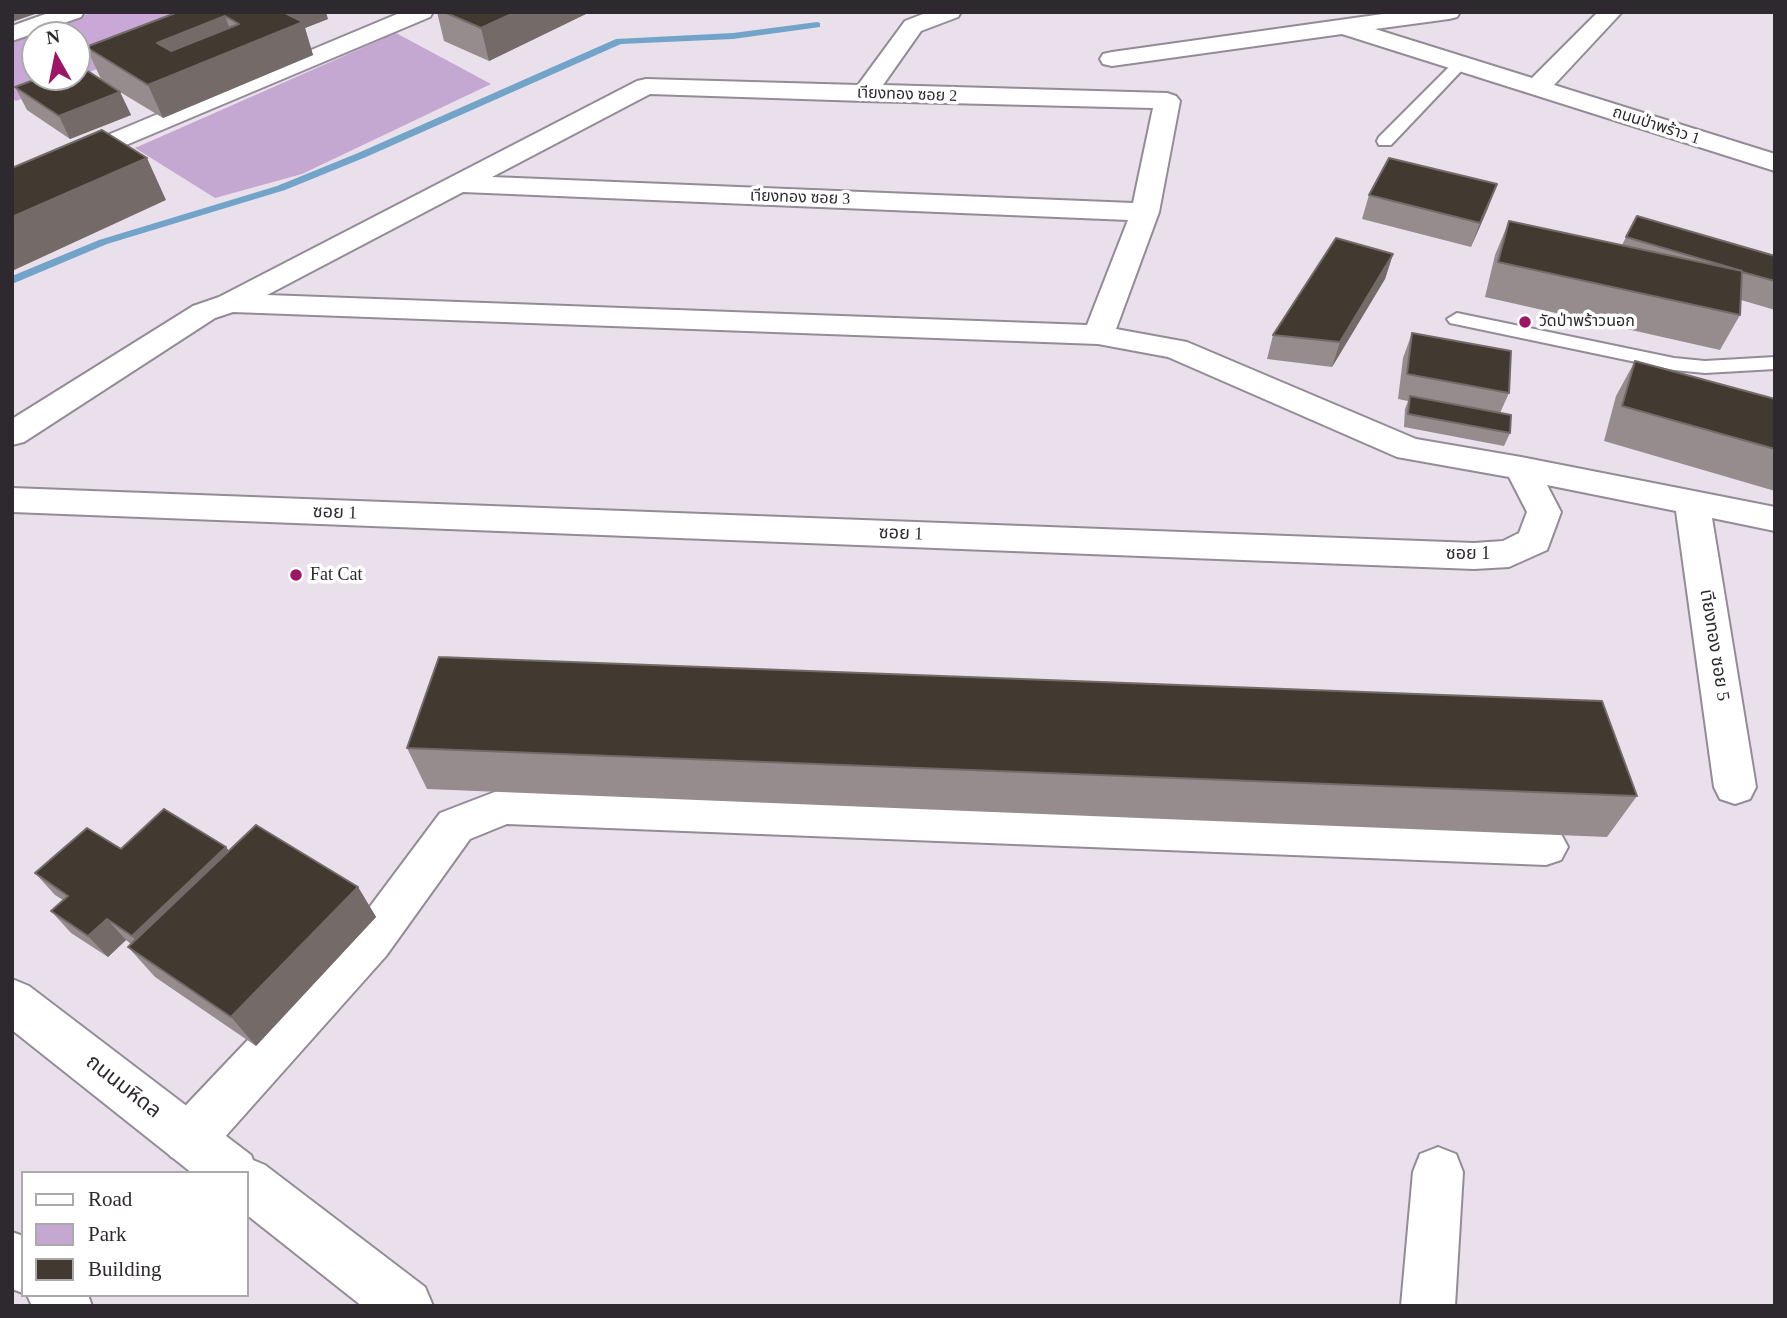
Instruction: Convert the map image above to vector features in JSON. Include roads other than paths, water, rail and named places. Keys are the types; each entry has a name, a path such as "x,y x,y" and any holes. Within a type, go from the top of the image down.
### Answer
{"street":[{"path":"12,34 73,12"},
{"path":"366,12 391,25"},
{"path":"12,186 422,12"},
{"path":"864,94 914,26 950,12"},
{"path":"1111,60 1449,12"},
{"path":"1537,88 1611,12"},
{"name":"ถนนป่าพร้าว 1","path":"1344,27 1775,163"},
{"name":"เาียงทอง ซอย 2","path":"455,184 646,86 1167,102 1145,212"},
{"path":"12,434 204,312 230,303 455,184"},
{"name":"เาียงทอง ซอย 3","path":"455,184 1145,212"},
{"path":"1098,335 1145,212"},
{"path":"230,303 1098,335 1176,349 1409,449 1521,468 1775,519"},
{"path":"12,452 221,316 230,303"},
{"name":"ซอย 1","path":"12,500 1474,556 1509,554 1534,541 1544,512 1521,468"},
{"name":"เาียงทอง ซอย 5","path":"1692,502 1735,787"},
{"path":"190,1139 370,942 455,826 505,806 1546,847"},
{"name":"ถนนมหิดล","path":"12,1001 230,1171"},
{"path":"1428,1306 1438,1172"},
{"path":"248,1184 406,1306"}],"lane":[{"path":"1385,141 1460,64"},
{"path":"1457,319 1674,364 1705,367 1775,363"}],"waterway":[{"path":"12,280 103,242 281,188 619,41 733,36 817,25"}],"place":[{"name":"วัดป่าพร้าวนอก","path":"1525,322"},
{"name":"Fat Cat","path":"296,575"}]}
